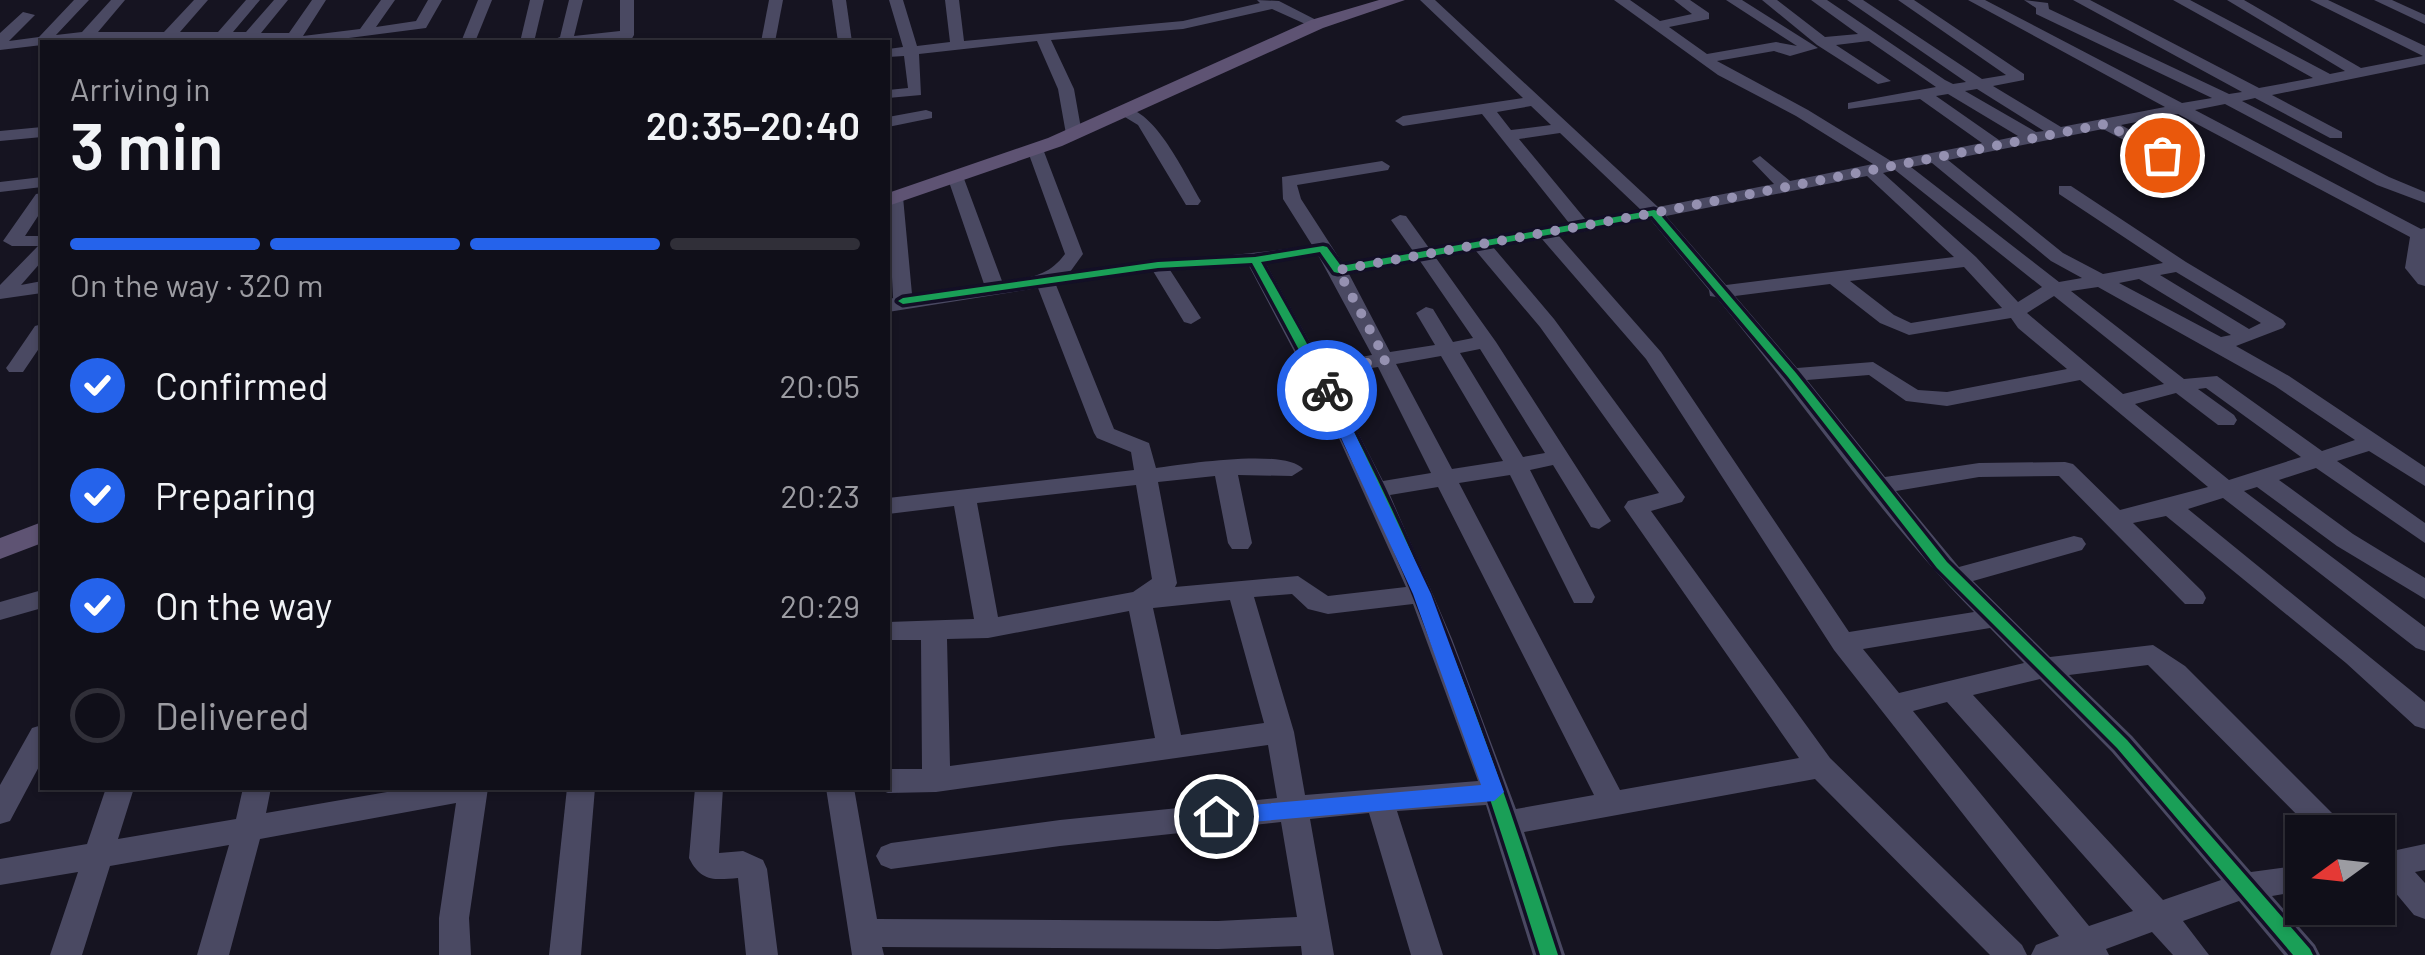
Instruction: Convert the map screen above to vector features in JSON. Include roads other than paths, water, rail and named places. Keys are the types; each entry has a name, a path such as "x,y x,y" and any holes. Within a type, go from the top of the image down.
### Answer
{"main road":[{"path":"891,198 1074,134 1317,24 1397,0"},
{"path":"0,549 40,533"}],"street":[{"path":"44,40 82,0"},
{"path":"84,40 118,0"},
{"path":"165,40 201,0"},
{"path":"220,39 253,0"},
{"path":"247,40 281,0"},
{"path":"296,40 319,0"},
{"path":"364,32 388,0"},
{"path":"44,40 296,40 364,32 403,35 422,26 435,0"},
{"path":"469,40 485,0"},
{"path":"527,40 537,0"},
{"path":"566,40 576,0"},
{"path":"596,40 625,39 627,0"},
{"path":"768,40 776,0"},
{"path":"839,0 845,40"},
{"path":"890,94 916,92 911,51 896,0"},
{"path":"952,0 958,46"},
{"path":"1427,0 1654,213 1717,292 1792,375 1954,577 2122,744 2304,955"},
{"path":"1621,0 1703,58 1802,112 1884,167 2054,289 2226,420"},
{"path":"1682,0 1704,16"},
{"path":"1703,58 1776,46 1790,52 1811,48 1733,0"},
{"path":"1770,0 1822,42 1882,81"},
{"path":"1818,0 1870,37 2032,137"},
{"path":"1854,0 2059,133"},
{"path":"1854,106 2018,78 1904,0"},
{"path":"1975,0 2422,234 2414,268 2425,280"},
{"path":"2031,0 2042,6 2041,12 2228,99 2384,181 2425,198"},
{"path":"2080,0 2336,135"},
{"path":"2180,0 2328,79"},
{"path":"2234,0 2358,73"},
{"path":"2316,0 2425,52"},
{"path":"2381,0 2425,20"},
{"path":"890,53 1182,24 1269,2 1317,24"},
{"path":"1656,26 1749,10"},
{"path":"0,44 28,15"},
{"path":"1822,42 1902,33"},
{"path":"1042,36 1066,89 1074,134"},
{"path":"0,44 40,40"},
{"path":"1338,270 1654,213 2425,60"},
{"path":"2396,66 2425,79"},
{"path":"1926,96 1996,144"},
{"path":"1403,121 1534,101"},
{"path":"1486,109 1582,226"},
{"path":"1126,111 1144,122 1192,201"},
{"path":"890,122 926,115"},
{"path":"2106,124 2190,170"},
{"path":"1509,136 1564,128"},
{"path":"0,136 40,132"},
{"path":"1035,149 1074,254 1064,269 1044,282"},
{"path":"1932,155 2056,256 2218,344 2425,478"},
{"path":"1760,162 1787,187"},
{"path":"1382,166 1288,181 1292,198 1338,270 1386,360 1613,804"},
{"path":"1884,167 2016,310 2024,324 2222,487 2425,641"},
{"path":"955,176 995,288"},
{"path":"0,187 40,182"},
{"path":"2065,190 2179,266 2276,324 2248,337 2218,344"},
{"path":"891,198 895,303 1158,265 1254,260 1323,250"},
{"path":"40,201 12,240 40,241"},
{"path":"1400,220 1486,342 1598,521"},
{"path":"1547,233 1654,356 1843,643 2088,949"},
{"path":"1481,244 1547,322 1674,497 1636,507 1820,766 2011,955"},
{"path":"2,294 40,254"},
{"path":"1254,260 1317,371 1422,594 1506,823 1549,955"},
{"path":"1717,292 1969,261"},
{"path":"1158,265 1191,318"},
{"path":"1834,278 1887,320 1910,329 2016,310 2054,289 2179,266"},
{"path":"2143,273 2248,337"},
{"path":"1044,282 1105,433 1140,448 1165,583 1139,600"},
{"path":"2,294 40,287"},
{"path":"1426,313 1516,466 1583,597"},
{"path":"8,369 40,332"},
{"path":"1317,371 1486,342"},
{"path":"8,369 40,367"},
{"path":"1792,375 1873,368 1925,399 1947,399 2080,373"},
{"path":"2120,400 2210,381 2425,536"},
{"path":"2117,519 2170,508 2222,487 2262,479 2372,442"},
{"path":"1375,490 1558,457"},
{"path":"1225,467 1240,543"},
{"path":"890,506 1225,467 1292,469"},
{"path":"1880,486 1979,470 2065,469 2194,598"},
{"path":"2262,479 2344,540 2425,590"},
{"path":"964,497 988,628"},
{"path":"2170,508 2355,656 2425,718"},
{"path":"1954,577 2074,544"},
{"path":"890,631 988,628 1139,600 1298,585 1317,603 1328,606 1422,594"},
{"path":"840,790 866,944 1218,935 1317,943 1280,732 1240,592"},
{"path":"0,611 40,600"},
{"path":"1139,600 1171,750"},
{"path":"1843,643 1996,618"},
{"path":"934,632 936,780"},
{"path":"1893,705 2047,667 2153,655 2176,673 2315,815"},
{"path":"1954,692 2193,955"},
{"path":"890,781 936,780 1280,732"},
{"path":"0,812 40,740"},
{"path":"1506,823 1820,766"},
{"path":"66,955 119,790"},
{"path":"213,955 258,790"},
{"path":"0,872 455,790"},
{"path":"455,955 454,918 473,790"},
{"path":"565,955 581,790"},
{"path":"709,790 704,858 712,867 743,864 752,870 762,955"},
{"path":"891,856 1295,808 1494,792"},
{"path":"1379,800 1427,955"},
{"path":"2395,864 2425,857"},
{"path":"2395,876 2425,905"},
{"path":"2047,955 2088,949 2158,916 2244,886 2285,880"}]}
